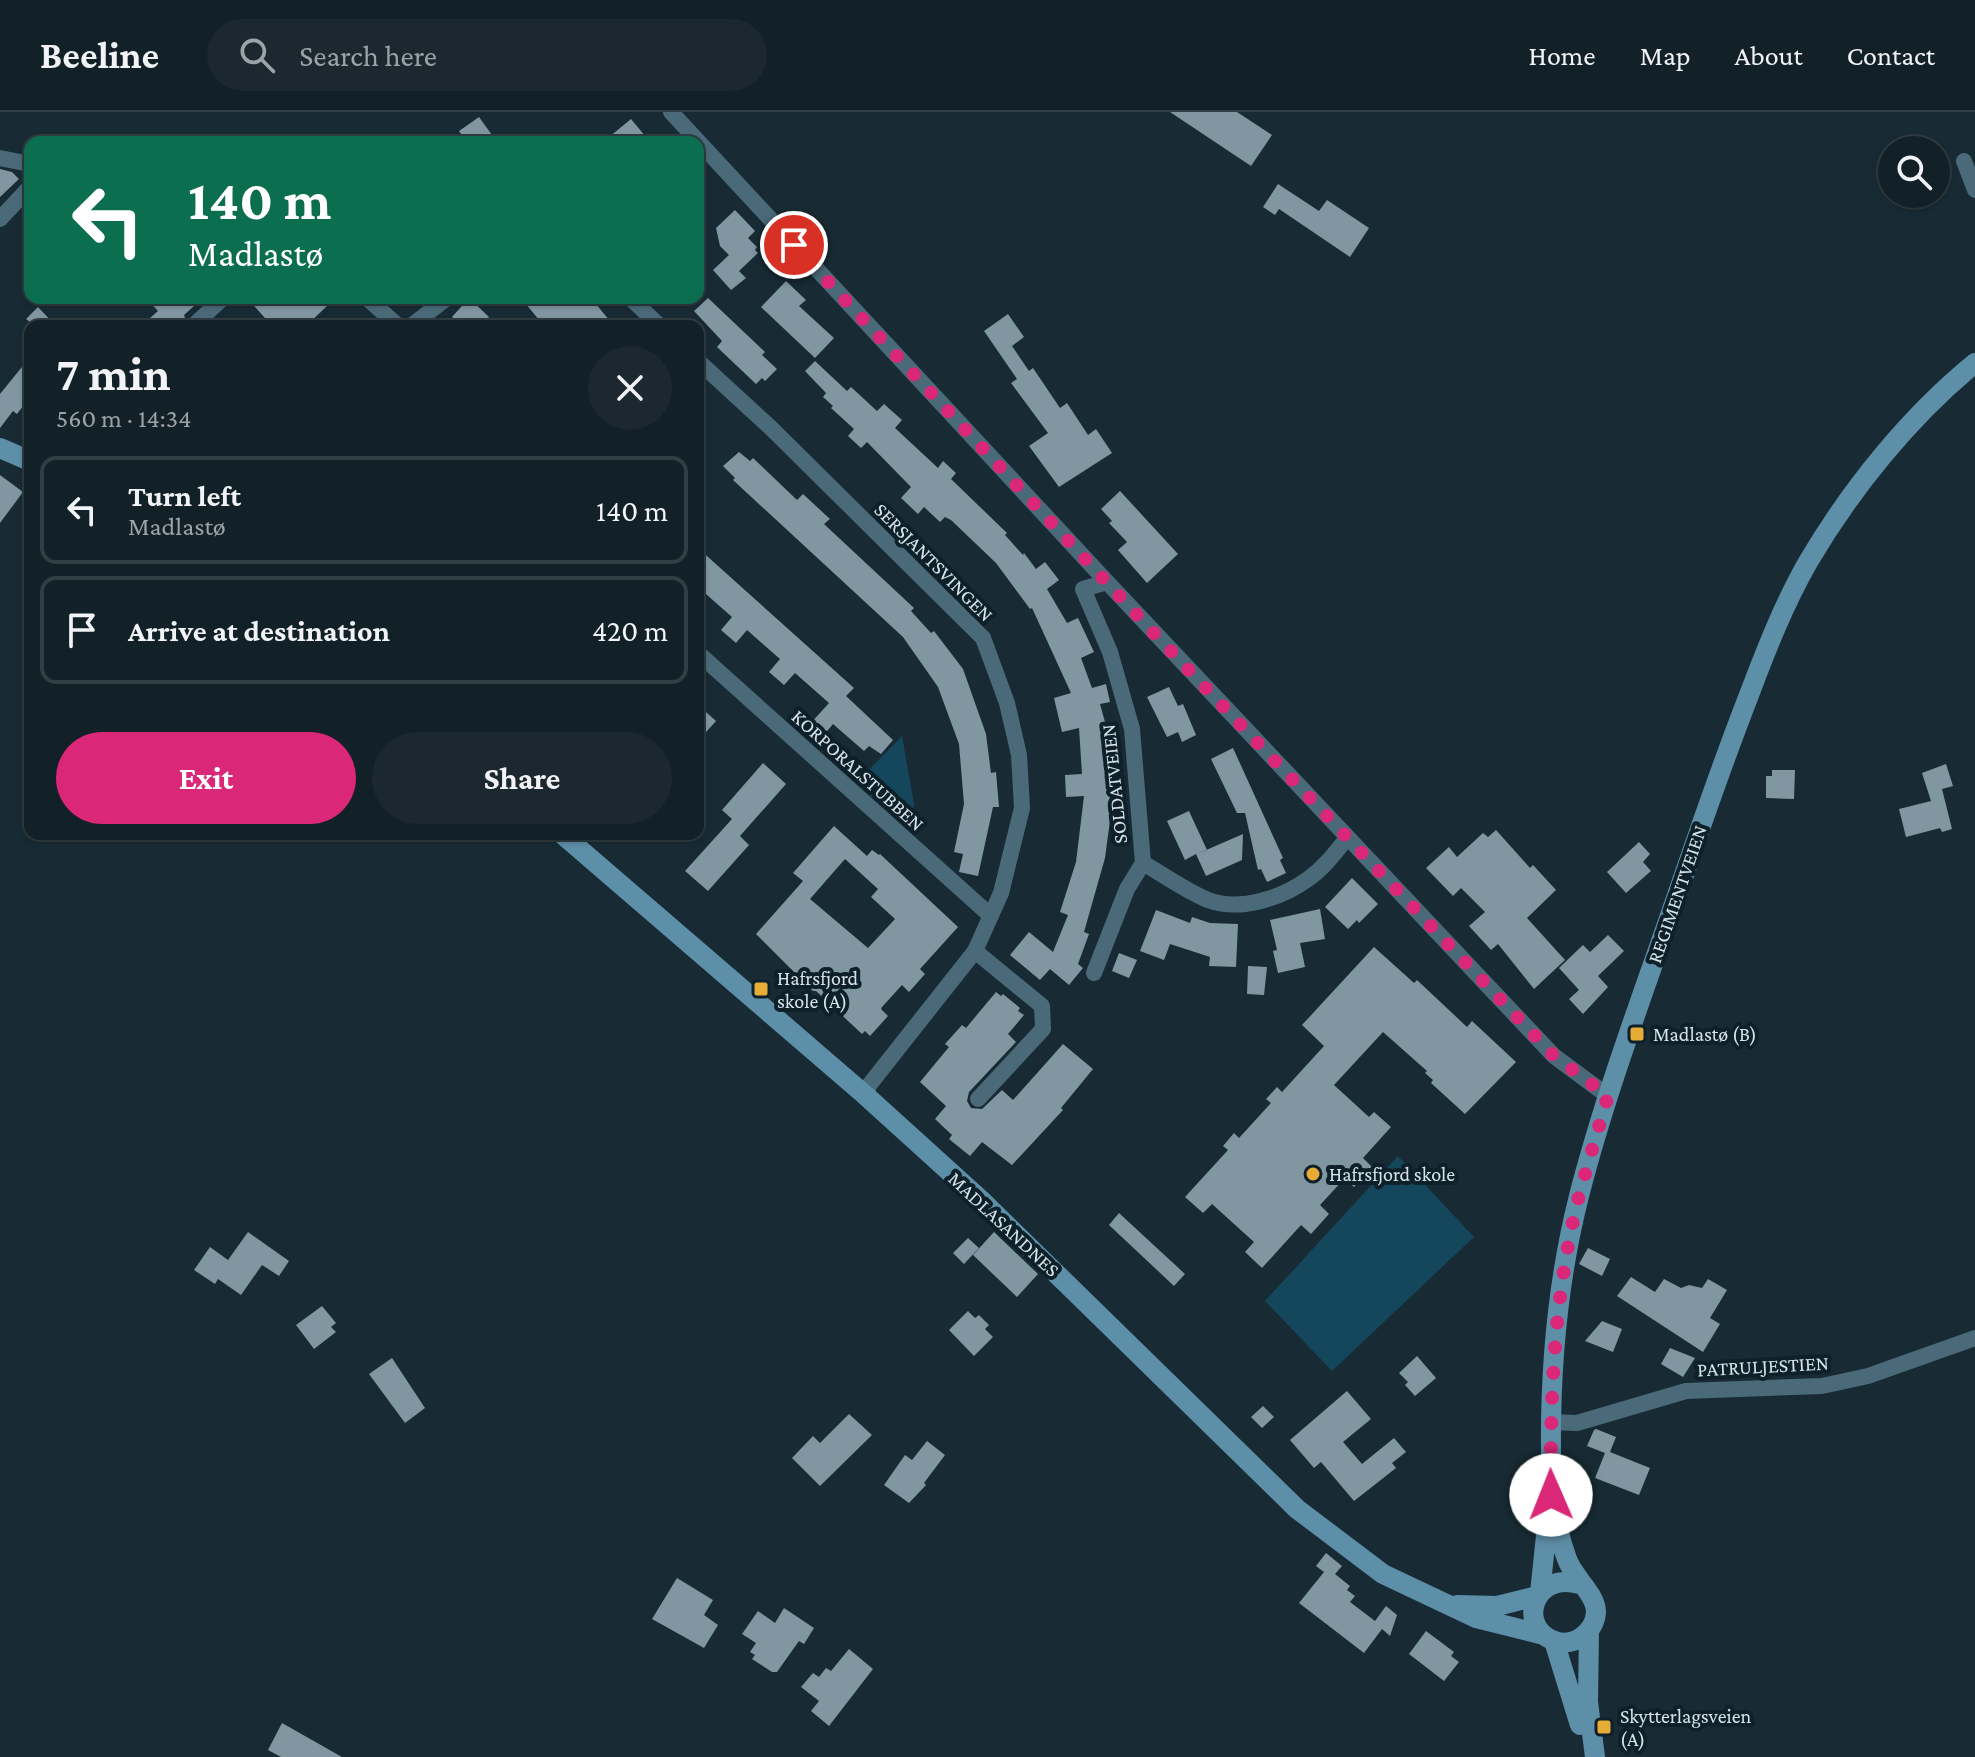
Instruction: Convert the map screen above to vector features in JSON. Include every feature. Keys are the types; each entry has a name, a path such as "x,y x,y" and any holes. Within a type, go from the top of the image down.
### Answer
{"main road":[{"name":"REGIMENTVEIEN","path":"1539,1595 1544,1531 1551,1495 1550,1422 1555,1344 1568,1250 1579,1198 1608,1096 1731,740 1765,652 1817,548 1865,479 1935,398 1975,363"},
{"path":"1,450 24,459"},
{"name":"MADLASANDNES","path":"569,840 865,1095 982,1201 1297,1509 1383,1574 1476,1618 1549,1638"},
{"name":"REGIMENTVEIEN","path":"1551,1495 1568,1563 1579,1584"},
{"path":"1559,1581 1579,1584 1594,1604 1595,1616 1589,1630 1588,1702 1593,1757 1549,1638 1537,1626 1533,1614 1539,1595 1546,1587 1559,1581"},
{"name":"MADLASANDNES","path":"1449,1605 1497,1606 1539,1595"},
{"path":"1549,1638 1575,1641 1589,1630"}],"street":[{"path":"671,112 693,136"},
{"path":"704,148 1107,582 1554,1056 1608,1096"},
{"path":"0,158 24,163"},
{"path":"1964,161 1975,190"},
{"path":"0,219 24,193"},
{"path":"199,320 217,304"},
{"path":"374,304 391,320"},
{"path":"419,320 439,304"},
{"path":"636,304 654,320"},
{"name":"SERSJANTSVINGEN","path":"704,367 771,428 983,638 1007,703 1019,755 1022,808 1001,893 991,916 975,951 870,1084 865,1095"},
{"name":"SOLDATVEIEN","path":"1094,973 1127,889 1143,863 1132,729 1110,652 1083,589 1107,582"},
{"name":"KORPORALSTUBBEN","path":"704,658 991,916"},
{"name":"SOLDATVEIEN","path":"1143,863 1207,899 1232,906 1263,900 1307,880 1328,862 1347,838"},
{"path":"975,951 1042,1006 1043,1029 978,1099"},
{"name":"PATRULJESTIEN","path":"1550,1422 1577,1423 1686,1391 1822,1386 1897,1367 1975,1338"}],"shaded area":[{"path":"902,736 914,804 909,830 856,783"},
{"path":"1398,1156 1474,1237 1332,1371 1265,1301"}],"building":[{"path":"1170,112 1237,112 1272,135 1251,166"},
{"path":"479,117 493,136 463,136 459,131"},
{"path":"631,119 645,136 610,136"},
{"path":"0,169 12,172 19,179 0,197"},
{"path":"1278,184 1319,211 1327,200 1369,228 1350,257 1279,209 1275,215 1263,207"},
{"path":"735,210 755,231 748,238 757,247 755,250 758,253 739,271 746,278 731,290 713,270 729,255 720,246 716,228"},
{"path":"786,281 806,300 799,306 834,338 815,358 761,307"},
{"path":"708,298 765,352 762,355 777,369 765,381 762,378 756,384 717,347 722,341 694,311"},
{"path":"152,304 196,304 184,315 183,320 148,320 158,311"},
{"path":"252,304 327,306 312,320 267,320"},
{"path":"464,304 475,304 489,317 486,320 455,320 452,317"},
{"path":"526,304 596,304 609,320 539,320"},
{"path":"38,307 50,320 27,320"},
{"path":"1008,314 1024,337 1012,346 1029,371 1033,368 1060,408 1067,403 1088,435 1096,429 1112,453 1059,487 1029,446 1048,433 1011,383 1017,379 984,331"},
{"path":"815,361 847,391 851,387 877,411 884,404 902,420 895,428 938,468 943,461 956,473 951,479 1007,533 1005,535 1036,569 1045,562 1059,580 1047,589 1067,623 1078,618 1094,652 1081,658 1092,688 1106,684 1110,702 1100,704 1105,722 1101,723 1109,753 1111,813 1105,858 1084,932 1089,934 1078,964 1083,968 1069,985 1050,969 1040,980 1010,955 1029,932 1053,952 1068,915 1060,912 1076,862 1084,796 1066,797 1065,775 1082,774 1079,728 1062,732 1054,698 1071,693 1032,608 996,563 951,520 945,517 940,522 924,507 918,514 901,498 911,487 867,442 861,448 848,436 854,429 831,408 833,406 823,397 826,393 805,371"},
{"path":"24,364 24,405 17,414 13,411 0,428 0,394"},
{"path":"739,452 750,461 753,458 797,500 803,494 830,519 824,524 914,608 911,611 931,633 934,631 963,669 986,734 991,773 996,772 999,807 993,807 978,876 959,872 963,854 954,852 964,804 959,744 938,687 903,637 733,480 735,478 723,466"},
{"path":"0,475 23,492 0,523"},
{"path":"1120,491 1178,554 1147,583 1118,550 1127,542 1101,509"},
{"path":"704,553 854,688 846,696 893,740 881,754 869,746 864,751 833,724 823,736 810,724 829,703 795,673 784,685 769,672 780,659 747,630 736,643 721,630 732,617 704,592"},
{"path":"1169,687 1178,706 1183,704 1196,735 1182,742 1178,732 1167,737 1147,697"},
{"path":"704,710 716,721 704,734"},
{"path":"1233,748 1283,858 1280,860 1286,873 1267,882 1261,869 1258,870 1245,813 1237,813 1211,759"},
{"path":"763,763 786,784 740,836 749,845 708,891 685,871 732,819 722,810"},
{"path":"1946,764 1953,786 1942,789 1952,829 1942,832 1940,828 1906,837 1899,809 1931,801 1922,773"},
{"path":"1772,770 1795,770 1794,799 1766,798 1766,776 1772,776"},
{"path":"1189,811 1207,850 1243,834 1242,860 1206,876 1196,854 1185,860 1167,821"},
{"path":"834,826 867,856 872,850 880,854 958,927 920,969 925,974 909,992 902,985 882,1007 888,1016 870,1036 865,1031 862,1034 813,991 756,934 803,881 793,873","holes":["845,859 878,889 871,897 895,919 868,948 810,899"]},
{"path":"1496,830 1530,868 1533,865 1556,890 1527,918 1565,960 1534,989 1498,944 1491,950 1469,926 1485,912 1461,888 1453,896 1426,868 1449,847 1457,857 1483,833 1488,837"},
{"path":"1639,842 1650,854 1643,862 1651,871 1626,893 1607,872"},
{"path":"1352,878 1378,904 1359,923 1357,920 1348,929 1325,907"},
{"path":"1320,909 1325,939 1300,943 1305,967 1278,973 1273,951 1277,950 1270,920"},
{"path":"1156,910 1190,923 1192,917 1210,923 1238,924 1236,967 1209,966 1210,957 1170,944 1164,960 1140,951"},
{"path":"1608,935 1624,951 1598,976 1608,987 1583,1014 1569,999 1579,990 1559,968 1583,945 1590,952"},
{"path":"1374,947 1414,983 1417,980 1467,1027 1472,1021 1516,1062 1465,1114 1431,1083 1433,1080 1425,1073 1427,1071 1383,1032 1334,1085 1369,1117 1374,1112 1391,1127 1363,1158 1372,1167 1354,1187 1345,1178 1320,1205 1329,1214 1311,1234 1301,1225 1262,1268 1245,1252 1254,1242 1212,1204 1203,1213 1185,1197 1228,1150 1223,1146 1234,1133 1239,1138 1271,1103 1266,1099 1277,1087 1282,1092 1324,1046 1302,1025"},
{"path":"1119,953 1137,960 1129,978 1112,971"},
{"path":"1248,966 1267,967 1264,995 1247,994"},
{"path":"996,992 1001,996 1003,994 1024,1015 1008,1034 1016,1042 969,1092 967,1101 971,1108 982,1109 1002,1090 1013,1100 1063,1044 1093,1069 1061,1108 1063,1110 1012,1165 982,1142 970,1156 949,1139 952,1135 935,1119 946,1106 920,1082 949,1047 945,1044 962,1025 966,1028"},
{"path":"1119,1213 1185,1274 1174,1286 1109,1225"},
{"path":"248,1232 289,1261 279,1276 262,1265 241,1295 218,1279 215,1284 194,1270 210,1247 228,1260"},
{"path":"994,1232 1038,1274 1017,1297 973,1255"},
{"path":"968,1238 979,1248 964,1264 953,1253"},
{"path":"1588,1248 1610,1259 1602,1276 1579,1264"},
{"path":"1631,1277 1655,1292 1664,1279 1681,1288 1689,1285 1702,1288 1708,1279 1727,1290 1710,1318 1720,1324 1703,1352 1617,1296"},
{"path":"322,1306 336,1323 331,1327 336,1332 314,1349 296,1325"},
{"path":"968,1311 975,1318 979,1315 989,1325 985,1329 993,1337 974,1356 949,1330"},
{"path":"1602,1321 1622,1329 1613,1352 1585,1341"},
{"path":"1670,1348 1695,1358 1683,1377 1661,1364"},
{"path":"1417,1356 1436,1378 1415,1396 1399,1373"},
{"path":"392,1358 425,1408 405,1423 369,1374"},
{"path":"1347,1391 1371,1419 1343,1442 1362,1464 1394,1438 1406,1452 1392,1463 1396,1468 1354,1501 1321,1462 1314,1468 1290,1440"},
{"path":"1263,1406 1274,1417 1262,1428 1251,1417"},
{"path":"849,1414 872,1435 820,1486 792,1458 813,1436 820,1443"},
{"path":"1596,1429 1616,1437 1610,1452 1650,1468 1639,1495 1595,1478 1605,1453 1587,1446"},
{"path":"927,1441 945,1455 924,1483 926,1485 909,1503 884,1485 905,1455 912,1460"},
{"path":"1326,1553 1342,1566 1335,1574 1350,1586 1347,1590 1355,1596 1350,1602 1375,1621 1386,1606 1397,1615 1390,1636 1382,1629 1364,1653 1299,1603 1324,1572 1316,1566"},
{"path":"677,1578 713,1600 704,1615 718,1625 704,1648 652,1619"},
{"path":"784,1608 814,1628 804,1644 799,1641 777,1672 772,1672 752,1659 755,1655 750,1652 756,1643 742,1634 758,1611 775,1623"},
{"path":"1426,1631 1454,1652 1451,1656 1459,1662 1444,1681 1409,1654"},
{"path":"849,1649 873,1669 829,1726 811,1711 819,1701 801,1687 813,1673 819,1677 826,1668 831,1671"},
{"path":"282,1723 342,1757 281,1757 268,1750"}],"place":[{"name":"Hafrsfjord skole (A)","path":"761,989"},
{"name":"Madlastø (B)","path":"1637,1034"},
{"name":"Hafrsfjord skole","path":"1313,1174"},
{"name":"Skytterlagsveien (A)","path":"1604,1727"}],"route":[{"path":"794,245 1150,629 1554,1056 1608,1096 1579,1198 1559,1310 1550,1422 1551,1495"}]}
